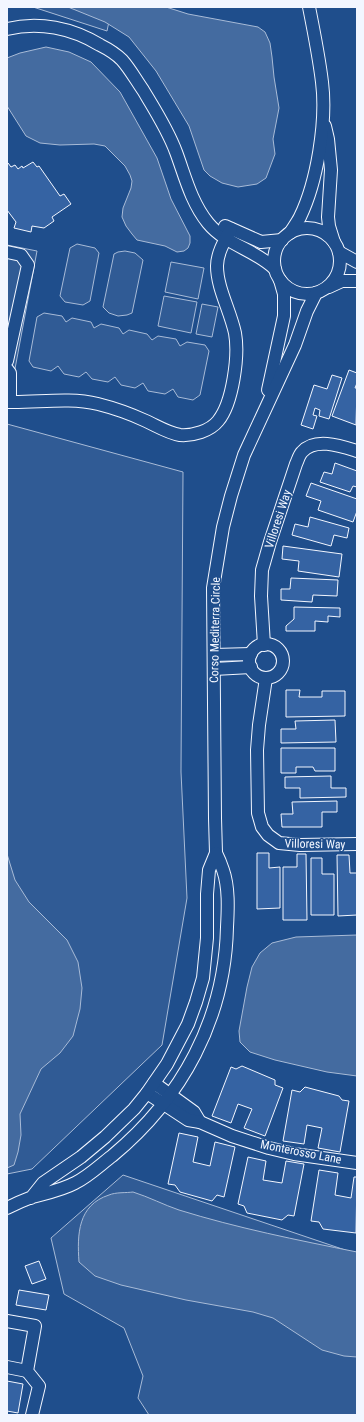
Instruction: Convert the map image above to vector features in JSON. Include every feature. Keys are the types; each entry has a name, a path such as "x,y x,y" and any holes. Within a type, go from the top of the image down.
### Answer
{"street":[{"name":"Corso Mediterra Circle","path":"31,1198 43,1182 81,1157 105,1137 147,1093 167,1064 188,1024 203,978 207,938 207,894 209,870 216,853 213,588 223,526 244,455 295,345 307,311 321,290 333,281 338,272 340,262 329,226 328,217 331,170 328,139 324,119 322,84 309,7"},
{"path":"7,29 24,26 42,26 74,32 90,39 122,60 138,82 166,130 176,152 188,186 208,223 228,234 267,261 287,287 296,292 306,294 321,290 342,281 357,281"},
{"name":"Corso Mediterra Circle","path":"263,415 284,316 284,294 274,259 276,249 300,218 310,192 324,119"},
{"path":"228,234 261,242 286,236 299,229 309,228 318,230 327,235 336,247 357,262"},
{"path":"7,369 10,373 8,402 74,401 96,404 118,410 180,435 190,435 212,427 222,416 226,406 234,374 237,352 235,334 229,310 218,279 217,264 219,253 228,234"},
{"path":"7,252 22,255 28,266 7,361"},
{"name":"Villoresi Way","path":"264,645 261,596 262,570 296,464 302,452 311,446 322,444 336,445 357,451"},
{"path":"264,645 272,645 277,648 283,658 281,669 278,673 266,678 257,675 251,667 250,660 251,654 256,648 264,645"},
{"path":"214,655 251,654"},
{"path":"214,669 251,667"},
{"name":"Villoresi Way","path":"266,678 259,725 258,750 258,813 262,827 268,835 279,843 300,845 357,844"},
{"name":"Corso Mediterra Circle","path":"7,1208 31,1198 54,1192 75,1183 95,1170 145,1126 185,1072 205,1033 224,971 227,945 227,886 224,871 216,853"},
{"name":"Monterosso Lane","path":"154,1084 166,1099 188,1120 200,1122 232,1136 269,1148 294,1154 357,1163"},
{"name":"Monterosso Lane","path":"147,1093 166,1099"},
{"path":"7,1321 35,1326 27,1371"},
{"path":"7,1367 27,1371 39,1386 32,1415"}],"shaded area":[{"path":"33,7 112,7 107,31"},
{"path":"68,7 166,7 188,14 258,27 265,32 270,43 279,108 273,139 275,154 266,178 257,184 238,187 222,183 210,176 204,170 189,126 156,71 129,37 105,22"},
{"path":"46,47 69,52 91,62 120,92 157,158 171,199 190,236 188,248 184,251 177,252 165,246 137,240 132,234 122,217 123,208 131,188 132,181 125,166 105,146 94,144 60,145 40,143 26,136 7,106 7,58 20,53"},
{"path":"77,244 95,248 99,253 90,301 83,305 65,302 60,296 70,248"},
{"path":"7,245 37,251 14,374 7,374"},
{"path":"125,251 135,253 143,260 132,313 118,316 109,313 103,307 114,254"},
{"path":"171,262 204,268 198,299 165,292"},
{"path":"164,296 197,302 191,333 158,326"},
{"path":"202,304 218,307 212,337 196,334"},
{"path":"44,313 62,316 66,322 72,318 91,322 94,328 101,324 119,328 123,334 129,330 147,334 152,340 158,336 176,339 180,346 187,342 205,345 209,351 200,395 193,400 178,397 173,389 165,394 148,391 143,383 135,388 121,385 115,377 108,382 92,379 86,372 79,377 64,374 58,366 51,371 33,367 29,361 37,317"},
{"path":"7,424 183,472 181,772 187,898 162,1045 32,1169 7,1174"},
{"path":"7,854 15,880 29,902 67,940 78,962 82,988 80,1009 73,1036 60,1053 41,1069 20,1114 21,1135 14,1165 7,1168"},
{"path":"357,935 357,1076 327,1072 275,1060 250,1052 240,1042 239,1031 247,987 252,967 260,953 272,943 296,937"},
{"path":"123,1175 357,1254 357,1415 149,1415 138,1398 143,1376 124,1328 64,1294 51,1238"},
{"path":"133,1192 179,1210 245,1228 357,1252 357,1357 344,1356 322,1350 273,1318 253,1312 186,1300 121,1285 95,1276 79,1262 79,1231 85,1213 99,1200 109,1195"}],"building":[{"path":"33,162 37,167 39,166 60,196 64,194 71,204 52,217 54,221 44,228 32,226 31,232 14,228 16,222 7,210 7,164 8,163 11,167 15,165 18,169 22,166 23,168"},
{"path":"349,370 357,373 357,383 355,388 357,388 356,425 332,416"},
{"path":"332,375 342,378 329,419 319,416 320,410 315,408 313,415 317,416 313,429 301,425 314,385 327,389"},
{"path":"335,463 357,471 357,487 353,486 350,492 320,482 324,472 332,474"},
{"path":"311,483 357,499 357,511 353,522 318,510 321,501 306,496"},
{"path":"310,517 349,528 347,538 334,535 331,546 292,535 295,524 308,527"},
{"path":"283,546 342,554 339,577 298,571 299,561 282,559"},
{"path":"291,578 338,580 337,596 313,595 312,602 281,600 281,589 290,589"},
{"path":"294,607 340,608 340,617 328,616 328,622 315,621 315,631 286,631 286,626 294,619"},
{"path":"286,690 300,690 299,697 322,697 322,691 345,691 345,716 286,717"},
{"path":"335,720 336,742 281,743 281,729 296,729 295,721"},
{"path":"281,748 335,748 335,771 315,771 313,767 296,767 296,773 281,773"},
{"path":"331,776 331,788 346,788 346,797 300,798 300,788 285,788 285,777"},
{"path":"337,801 337,812 322,812 322,827 282,827 281,814 293,814 292,802"},
{"path":"257,853 269,853 269,868 280,867 280,908 257,909"},
{"path":"297,854 306,854 307,920 283,920 283,867 297,867"},
{"path":"337,855 349,855 350,873 357,873 357,915 338,916"},
{"path":"311,858 322,858 322,874 334,874 334,915 311,915"},
{"path":"242,1066 275,1080 275,1085 283,1088 265,1136 244,1128 252,1109 238,1104 231,1123 212,1116 231,1067 236,1069"},
{"path":"305,1087 339,1096 342,1100 349,1101 340,1152 318,1148 322,1128 307,1125 304,1144 283,1141 292,1090 300,1092"},
{"path":"179,1133 198,1137 193,1162 210,1166 215,1142 235,1147 224,1197 217,1195 212,1201 180,1192 175,1185 168,1184"},
{"path":"248,1157 266,1161 263,1180 282,1183 286,1161 304,1164 294,1216 288,1215 282,1220 247,1213 244,1206 238,1204"},
{"path":"319,1170 338,1173 335,1195 351,1198 354,1177 357,1177 356,1233 323,1229 319,1222 311,1221"},
{"path":"39,1261 46,1279 32,1284 25,1266"},
{"path":"19,1290 49,1295 46,1310 16,1305"},
{"path":"7,1381 23,1384 18,1413 7,1411"}]}
